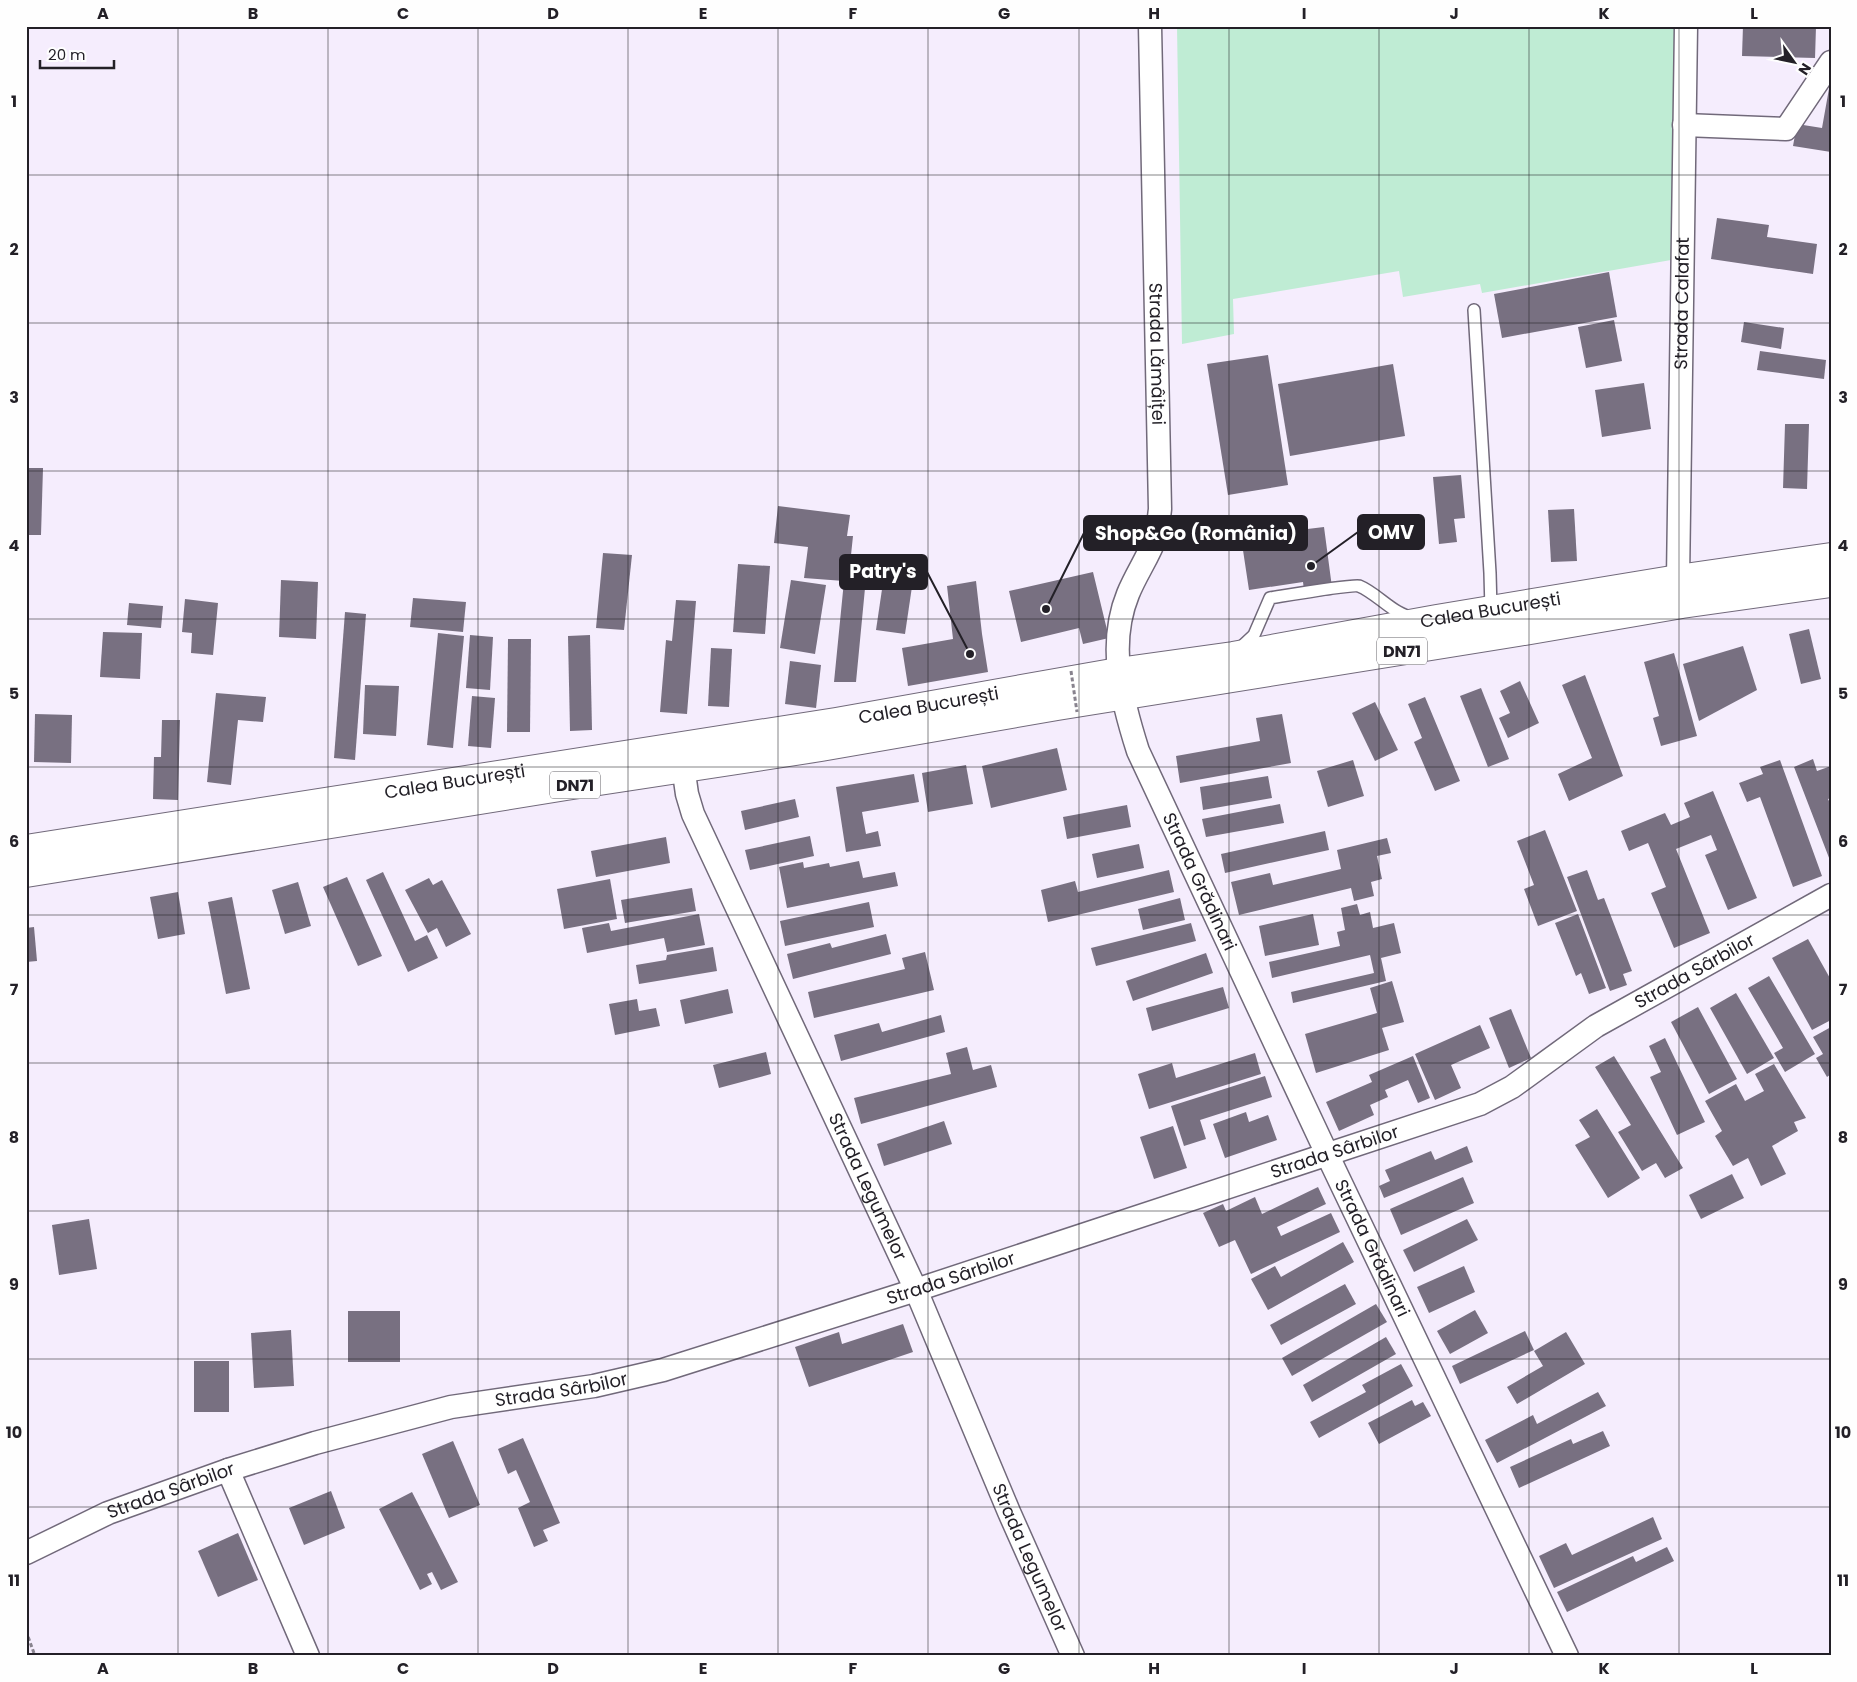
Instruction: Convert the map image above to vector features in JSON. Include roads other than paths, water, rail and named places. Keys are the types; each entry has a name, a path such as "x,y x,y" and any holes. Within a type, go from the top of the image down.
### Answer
{"main road":[{"name":"Calea București","path":"26,874 682,757 836,722 1120,683 1509,634 1831,557"},
{"name":"Calea București","path":"1120,683 1232,656 1491,610 1680,592 1831,583"},
{"name":"Calea București","path":"26,849 495,776 682,757"}],"street":[{"name":"Strada Lămâiței","path":"1120,683 1117,648 1127,595 1156,535 1160,509 1150,26"},
{"name":"Strada Calafat","path":"1680,592 1686,26"},
{"path":"1684,125 1786,129 1831,62"},
{"name":"Strada Grădinari","path":"1120,683 1128,721 1138,751 1327,1154 1567,1656"},
{"name":"Strada Legumelor","path":"682,757 693,814 916,1290 1009,1512 1073,1656"},
{"name":"Strada Sârbilor","path":"26,1553 108,1513 228,1470 315,1443 451,1407 594,1386 663,1370 916,1290 1480,1104 1540,1068 1596,1026 1831,895"},
{"path":"228,1470 308,1656"}],"lane":[{"path":"1474,310 1491,610"},
{"path":"1232,656 1254,635 1270,598 1358,585 1406,617 1437,619"}],"place":[{"name":"OMV","path":"1311,566"},
{"name":"Shop&Go (România)","path":"1046,609"},
{"name":"Patry's","path":"970,654"}]}
